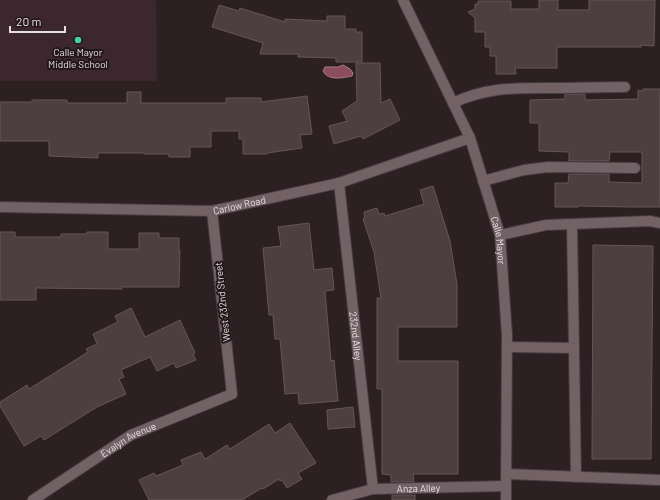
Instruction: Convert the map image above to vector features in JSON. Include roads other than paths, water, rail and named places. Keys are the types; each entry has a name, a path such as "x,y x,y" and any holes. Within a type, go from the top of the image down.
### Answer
{"street":[{"name":"Calle Mayor","path":"403,0 470,138 500,235 507,347 506,500"},
{"path":"453,103 483,92 505,88 625,87"},
{"name":"Carlow Road","path":"0,207 212,211 339,183 470,138"},
{"path":"483,181 524,170 548,167 635,168"},
{"name":"232nd Alley","path":"339,183 373,490"},
{"name":"West 232nd Street","path":"212,211 232,394"},
{"path":"500,235 546,225 650,221 660,223"},
{"path":"572,224 576,477"},
{"path":"507,347 574,348"},
{"name":"Evalyn Avenue","path":"33,500 131,435 232,394"},
{"path":"506,474 660,480"},
{"name":"Anza Alley","path":"332,500 373,490 506,486"}],"place":[{"name":"Calle Mayor Middle School","path":"78,40"}]}
